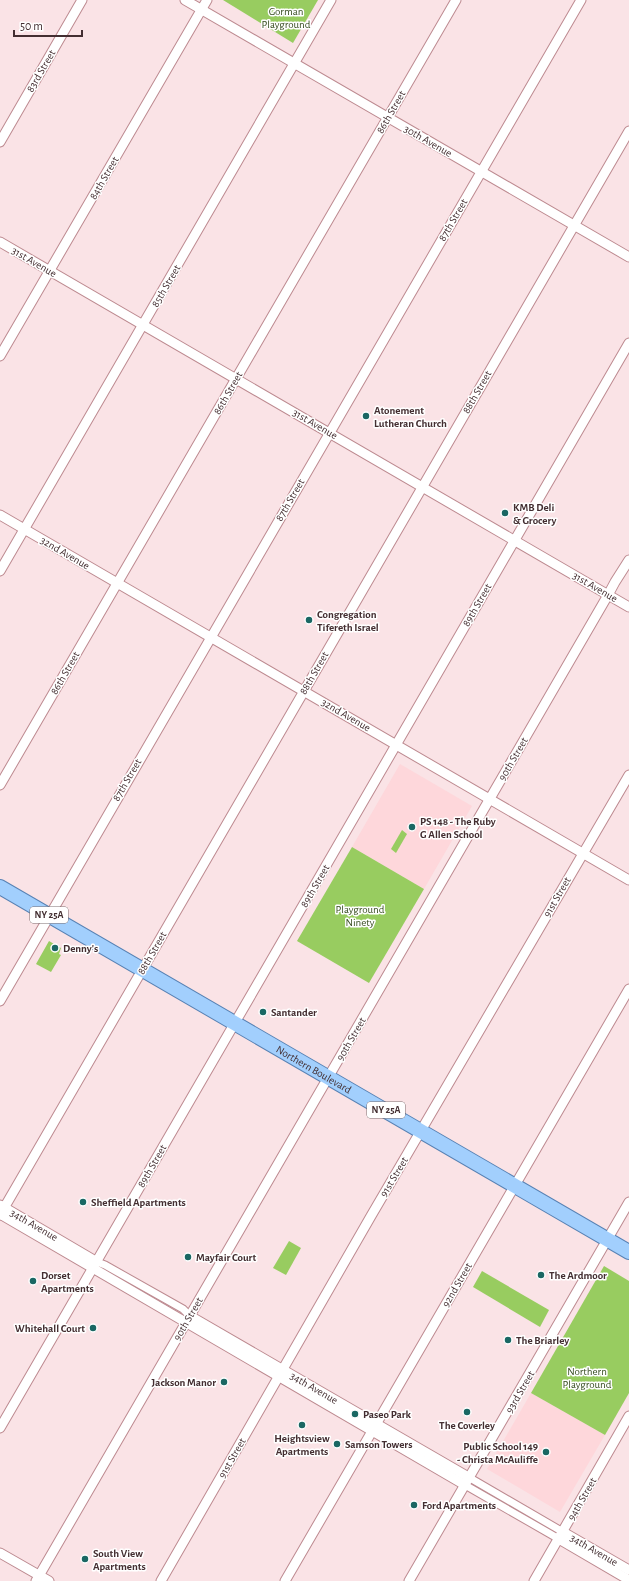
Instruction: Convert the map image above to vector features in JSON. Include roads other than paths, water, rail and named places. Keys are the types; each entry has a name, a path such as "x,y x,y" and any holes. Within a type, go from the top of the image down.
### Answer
{"main road":[{"name":"Northern Boulevard","path":"0,887 629,1252"}],"street":[{"name":"83rd Street","path":"0,142 82,0"},
{"name":"30th Avenue","path":"185,0 629,257"},
{"name":"84th Street","path":"0,356 207,0"},
{"name":"85th Street","path":"0,571 331,0"},
{"name":"86th Street","path":"0,785 456,0"},
{"name":"87th Street","path":"0,1001 581,0"},
{"name":"88th Street","path":"1,1212 629,131"},
{"name":"31st Avenue","path":"0,242 629,607"},
{"name":"89th Street","path":"0,1428 629,343"},
{"name":"32nd Avenue","path":"0,515 629,880"},
{"name":"90th Street","path":"37,1578 490,799 608,595 614,582 629,560"},
{"name":"91st Street","path":"161,1581 629,775"},
{"name":"92nd Street","path":"285,1581 629,989"},
{"name":"93rd Street","path":"409,1581 629,1202"},
{"name":"34th Avenue","path":"1,1212 561,1535 629,1570"},
{"name":"94th Street","path":"534,1581 629,1416"},
{"name":"34th Avenue","path":"561,1535 629,1580"},
{"path":"0,1553 37,1578 49,1581"}],"place":[{"name":"Atonement Lutheran Church","path":"366,416"},
{"name":"KMB Deli & Grocery","path":"505,513"},
{"name":"Congregation Tifereth Israel","path":"309,620"},
{"name":"PS 148 - The Ruby G Allen School","path":"412,827"},
{"name":"Denny's","path":"55,948"},
{"name":"Santander","path":"263,1012"},
{"name":"Sheffield Apartments","path":"83,1202"},
{"name":"Mayfair Court","path":"188,1257"},
{"name":"The Ardmoor","path":"541,1275"},
{"name":"Dorset Apartments","path":"33,1281"},
{"name":"Whitehall Court","path":"93,1328"},
{"name":"The Briarley","path":"508,1340"},
{"name":"Jackson Manor","path":"224,1382"},
{"name":"The Coverley","path":"467,1412"},
{"name":"Paseo Park","path":"355,1414"},
{"name":"Heightsview Apartments","path":"302,1425"},
{"name":"Samson Towers","path":"337,1444"},
{"name":"Public School 149 - Christa McAuliffe","path":"546,1452"},
{"name":"Ford Apartments","path":"414,1505"},
{"name":"South View Apartments","path":"85,1559"}],"park label":[{"name":"Gorman Playground","path":"286,17"},
{"name":"Playground Ninety","path":"360,915"},
{"name":"Northern Playground","path":"587,1377"}]}
